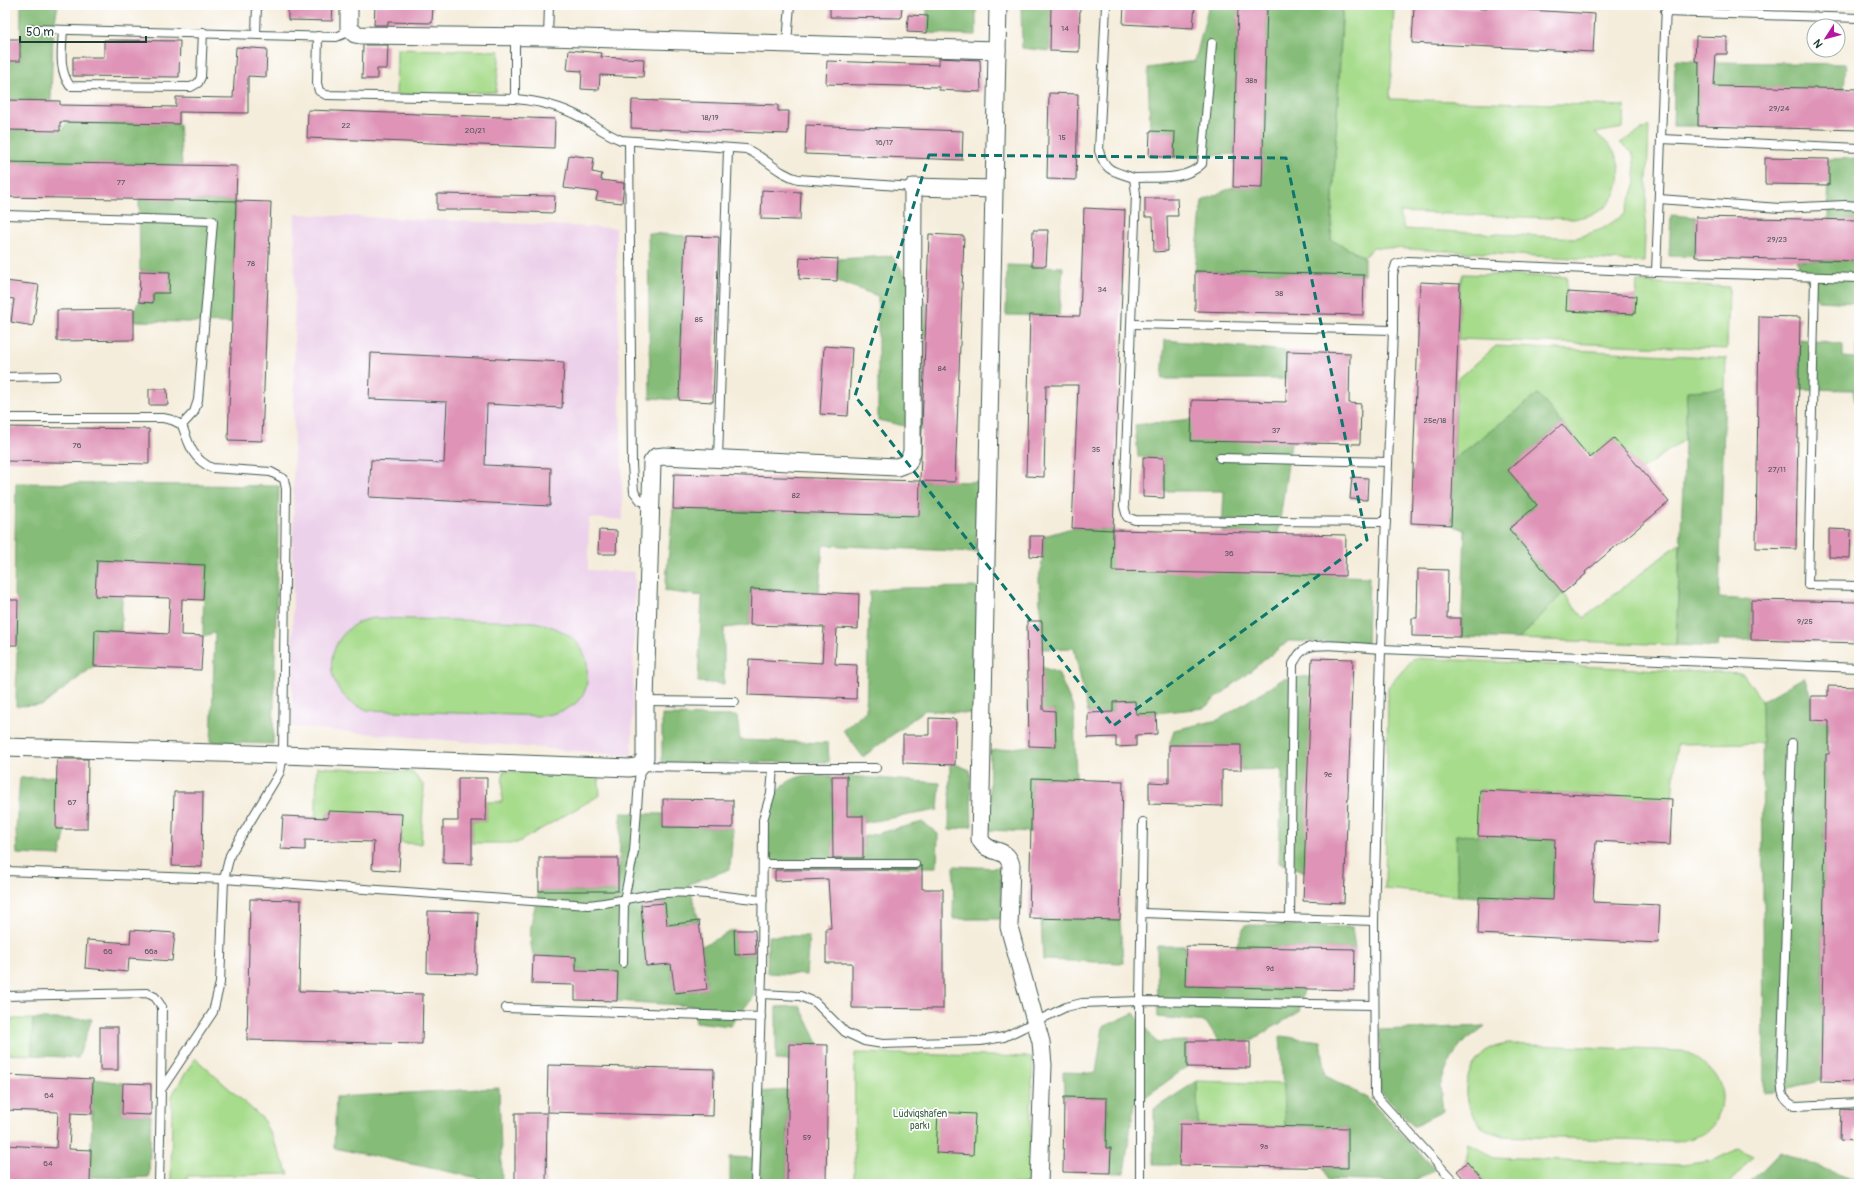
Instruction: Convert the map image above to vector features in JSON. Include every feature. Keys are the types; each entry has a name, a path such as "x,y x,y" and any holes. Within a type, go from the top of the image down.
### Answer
{"street":[{"path":"349,5 348,24 351,31 360,35 515,36 997,50"},
{"path":"998,5 980,839 982,844 988,848 1004,852 1009,858 1011,865 1009,927 1036,1021 1043,1065 1039,1184"},
{"path":"5,747 283,755 630,768 640,766 645,758 645,700 652,462 656,457 897,467 908,463 912,452 913,186 994,189"}],"lane":[{"path":"256,34 257,5"},
{"path":"548,37 549,5"},
{"path":"787,43 790,5"},
{"path":"1106,5 1099,151 1103,163 1111,170 1134,178 1185,175 1196,170 1202,164 1212,43"},
{"path":"1656,272 1666,8 1859,18"},
{"path":"33,29 203,32 336,37 351,31"},
{"path":"63,30 62,69 70,86 191,87 198,83 201,77 203,32"},
{"path":"318,36 317,83 320,91 326,95 515,99 544,103 566,110 608,135 629,142 746,149 764,158 780,172 789,177 798,179 913,186"},
{"path":"515,36 515,99"},
{"path":"1661,140 1859,148"},
{"path":"629,142 632,465 634,492 641,501 651,504"},
{"path":"718,459 728,148"},
{"path":"1134,178 1136,194 1133,324 1124,506 1127,517 1135,520 1386,522"},
{"path":"1659,199 1779,208 1845,205 1859,206"},
{"path":"5,215 213,221 198,400 194,412 182,425"},
{"path":"1456,1184 1375,1095 1374,921 1381,649 1394,330 1392,274 1396,264 1408,261 1656,272 1859,278"},
{"path":"1815,277 1808,585 1859,586"},
{"path":"1133,324 1394,330"},
{"path":"5,378 56,376"},
{"path":"5,418 163,418 172,420 182,425 193,454 203,464 212,468 271,472 284,479 286,489 283,755 280,772 230,855 224,879 220,983 213,1012 161,1090"},
{"path":"1220,458 1388,462"},
{"path":"1290,918 1293,664 1299,654 1307,648 1320,646 1859,668"},
{"path":"645,700 735,702"},
{"path":"1792,743 1781,1070 1782,1097 1787,1102 1795,1106 1859,1102"},
{"path":"623,964 624,900 634,851 640,766 876,768"},
{"path":"755,1184 762,994 763,820 771,793 773,768"},
{"path":"1140,1184 1140,1001 1144,822"},
{"path":"763,864 915,864"},
{"path":"5,871 224,879 588,904 609,903 646,895 684,893 763,900"},
{"path":"1142,913 1374,921"},
{"path":"5,996 147,993 155,997 162,1007 159,1184"},
{"path":"762,994 800,996 815,1002 844,1032 864,1041 883,1044 980,1041 1004,1037 1066,1007 1082,1003 1140,1001 1374,1005"},
{"path":"506,1008 761,1017"}],"highlighted area":[{"path":"929,155 1286,158 1367,540 1113,726 855,396"}],"shaded area":[{"path":"295,214 616,228 623,520 589,518 588,570 635,572 632,756 292,727"}],"green space":[{"path":"21,5 58,5 53,31 51,100 5,100 5,61 20,61"},
{"path":"927,5 976,5 976,35 927,33"},
{"path":"1021,5 1051,5 1050,51 1022,48"},
{"path":"1209,5 1238,5 1234,154 1174,158 1175,132 1150,131 1148,68 1195,61"},
{"path":"1343,5 1394,5 1390,99 1625,106 1623,128 1595,133 1607,143 1615,154 1620,173 1616,192 1611,201 1604,208 1588,216 1574,219 1400,212 1404,229 1576,238 1602,229 1625,214 1636,183 1633,153 1620,143 1649,126 1644,262 1373,247 1364,257 1331,240"},
{"path":"1267,6 1342,8 1331,240 1364,257 1364,275 1195,271 1202,201 1233,187 1262,187"},
{"path":"397,49 500,51 496,92 396,95"},
{"path":"1675,60 1846,64 1844,89 1699,86 1698,126 1673,126"},
{"path":"68,122 179,124 182,165 5,162 5,130 60,131"},
{"path":"1859,158 1859,220 1828,220 1829,159"},
{"path":"139,199 236,201 232,323 134,321 134,309 139,302 153,303 153,293 169,293 170,272 140,271"},
{"path":"1671,215 1696,217 1695,257 1669,256"},
{"path":"648,233 685,236 679,400 650,398"},
{"path":"892,256 927,306 922,430 878,420 878,296 837,281 838,259"},
{"path":"1796,260 1859,261 1859,303 1818,301"},
{"path":"1007,265 1063,267 1059,316 1006,315"},
{"path":"1463,274 1567,277 1566,311 1635,314 1637,282 1729,287 1727,349 1458,339 1460,284"},
{"path":"1800,339 1843,345 1843,357 1856,358 1856,346 1859,346 1859,403 1855,402 1853,390 1799,389"},
{"path":"1165,340 1287,351 1287,379 1162,379"},
{"path":"1496,346 1726,358 1725,389 1687,391 1685,439 1641,470 1614,438 1593,456 1581,446 1538,394 1454,459 1457,380"},
{"path":"1725,389 1719,598 1751,600 1751,640 1718,640 1717,647 1676,645 1687,391"},
{"path":"1538,394 1562,424 1508,471 1527,493 1547,476 1553,534 1532,509 1509,529 1563,593 1519,639 1461,637 1465,530 1451,525 1454,459"},
{"path":"1192,419 1291,443 1278,534 1222,533 1224,491 1164,491 1164,458 1138,457 1135,425"},
{"path":"920,481 978,482 976,552 823,545 819,592 751,589 750,625 724,628 724,684 698,682 702,596 665,591 673,509 919,516"},
{"path":"16,483 279,486 273,744 211,742 215,633 203,636 204,565 97,560 95,595 122,597 121,631 95,630 94,666 43,705 16,706 18,600 14,596"},
{"path":"1072,528 1113,530 1345,576 1369,577 1367,643 1288,641 1204,708 1136,714 1135,701 1113,702 1113,712 1088,713 1074,648 1042,649 1039,579 1043,557 1044,536"},
{"path":"1680,543 1676,645 1519,639 1563,593 1584,618"},
{"path":"978,587 977,714 925,710 863,757 843,730 866,711 870,591 900,588"},
{"path":"374,618 534,622 550,626 566,633 583,651 587,665 587,681 585,691 577,702 568,708 542,716 367,710 350,702 340,691 334,681 332,659 340,639 347,630 359,622"},
{"path":"1414,658 1743,674 1762,701 1763,743 1677,744 1672,799 1480,790 1478,836 1456,835 1458,896 1385,889 1388,687"},
{"path":"1042,667 1058,673 1074,709 1076,779 1032,778 1031,832 989,830 990,751 1029,746 1056,747 1055,711 1028,710 1028,701 1043,700"},
{"path":"1312,676 1305,872 1279,862 1282,769 1241,770 1241,745 1169,745 1174,730 1218,720 1283,679"},
{"path":"1804,677 1811,696 1811,720 1829,721 1826,754 1821,1081 1764,1093 1762,701"},
{"path":"662,715 737,716 740,740 828,743 829,762 662,763"},
{"path":"955,764 970,770 972,826 949,830 950,765"},
{"path":"317,767 412,772 424,786 421,844 401,843 402,814 328,812 327,841 315,840"},
{"path":"503,771 598,774 600,795 517,843 472,843 472,821 486,821 486,802 502,802"},
{"path":"807,775 832,776 833,848 863,848 863,837 923,822 938,834 937,867 769,867 768,823 769,810 773,798 780,788 791,780"},
{"path":"57,776 66,829 60,856 17,854 16,829 20,778"},
{"path":"847,776 940,783 938,810 863,823 863,816 847,816"},
{"path":"621,813 663,814 663,827 733,828 730,869 689,884 699,921 667,925 665,903 641,905 646,966 671,964 675,993 707,989 702,946 734,930 735,955 756,954 754,996 730,1026 696,1022 693,1006 617,1001 618,972 576,971 576,957 533,955 531,946 531,930 539,891 618,891"},
{"path":"1456,835 1555,839 1553,900 1458,896"},
{"path":"954,866 1000,868 1002,919 953,919"},
{"path":"1041,918 1120,920 1123,963 1043,960"},
{"path":"1245,925 1352,927 1355,949 1236,947"},
{"path":"768,936 809,936 806,975 767,973"},
{"path":"1157,946 1186,946 1186,986 1304,989 1299,1012 1250,1041 1218,1041 1206,1022 1158,1017"},
{"path":"800,1006 819,1045 789,1044 789,1061 776,1060 776,1007"},
{"path":"1134,1013 1156,1042 1187,1041 1187,1067 1134,1105 1124,1173 1110,1173 1111,1148 1088,1147 1088,1138 1106,1139 1107,1098 1064,1097 1063,1072 1096,1073 1103,1027"},
{"path":"5,1019 33,1019 32,1055 5,1054"},
{"path":"33,1019 92,1019 78,1058 32,1055"},
{"path":"1485,1026 1460,1045 1446,1069 1440,1087 1443,1111 1413,1126 1380,1091 1380,1030"},
{"path":"1280,1036 1321,1041 1326,1076 1366,1097 1435,1169 1414,1182 1328,1180 1323,1168 1348,1168 1348,1128 1285,1127"},
{"path":"1508,1044 1683,1051 1700,1060 1714,1074 1721,1090 1722,1100 1720,1110 1715,1124 1707,1131 1692,1138 1676,1142 1501,1136 1488,1131 1474,1117 1466,1096 1466,1085 1473,1065 1481,1056 1492,1048"},
{"name":"Lüdviqshafen parkı","path":"855,1053 1033,1057 1029,1184 854,1184"},
{"path":"195,1058 263,1119 289,1174 187,1176 187,1184 171,1184 172,1095"},
{"path":"93,1079 123,1083 122,1114 151,1115 149,1177 90,1177"},
{"path":"1197,1081 1283,1084 1285,1127 1198,1125"},
{"path":"1197,1081 1198,1125 1179,1165 1154,1165 1154,1109"},
{"path":"499,1088 502,1184 479,1184 479,1178 334,1148 336,1097"},
{"path":"788,1090 787,1184 730,1184 730,1157 754,1158 756,1092"},
{"path":"1467,1143 1494,1157 1682,1165 1712,1161 1738,1149 1753,1156 1728,1184 1479,1184 1483,1180 1467,1162"},
{"path":"1780,1152 1859,1182 1859,1184 1749,1184"},
{"path":"5,1181 41,1182 41,1184 5,1184"}],"building":[{"path":"288,5 333,5 332,21 288,20"},
{"path":"375,5 433,5 432,23 388,22 388,25 374,25"},
{"path":"830,5 902,5 901,18 830,17"},
{"path":"1051,5 1080,5 1079,52 1050,51"},
{"path":"1124,5 1195,5 1193,28 1123,24"},
{"path":"1238,5 1267,6 1262,188 1233,187"},
{"path":"1488,5 1528,5 1528,10 1595,14 1593,52 1412,43 1414,6 1487,9"},
{"path":"908,15 928,16 927,33 907,32"},
{"path":"1696,36 1727,37 1727,54 1716,54 1714,86 1859,89 1859,130 1698,126 1699,62 1695,61"},
{"path":"5,39 20,39 20,61 5,61"},
{"path":"104,40 180,41 179,77 73,76 73,57 104,57"},
{"path":"363,45 388,45 387,69 377,69 377,79 362,79"},
{"path":"236,47 267,49 266,77 248,76 248,113 179,112 179,124 60,122 60,131 5,130 5,100 60,101 60,105 176,107 176,97 233,98"},
{"path":"569,50 602,53 601,57 644,59 643,77 600,75 599,90 581,89 582,71 567,70"},
{"path":"939,58 980,60 981,92 939,90 939,87 826,84 827,61 939,65"},
{"path":"1049,93 1078,94 1076,180 1047,179"},
{"path":"632,100 778,105 778,111 789,111 788,134 631,128"},
{"path":"308,110 555,119 554,148 307,138"},
{"path":"806,125 963,131 962,160 805,154"},
{"path":"1150,131 1175,132 1174,158 1149,156"},
{"path":"569,155 594,158 592,172 602,174 601,180 624,183 622,203 596,200 598,192 564,188"},
{"path":"1765,158 1829,159 1829,185 1765,184"},
{"path":"5,162 237,166 236,201 5,197"},
{"path":"762,190 801,192 800,220 761,219"},
{"path":"437,194 555,196 554,213 499,210 437,210"},
{"path":"1145,198 1177,198 1178,216 1167,216 1168,251 1154,252 1153,217 1145,217"},
{"path":"236,201 271,202 262,441 228,440"},
{"path":"1084,208 1125,210 1113,530 1072,528 1078,385 1046,385 1044,477 1026,476 1030,315 1080,316"},
{"path":"1696,217 1859,220 1859,261 1695,257"},
{"path":"1033,230 1048,230 1046,266 1032,266"},
{"path":"929,234 964,236 955,482 920,481"},
{"path":"685,236 719,237 713,402 679,400"},
{"path":"800,257 838,259 837,281 799,279"},
{"path":"140,271 170,272 169,293 153,293 153,303 139,302"},
{"path":"1195,271 1364,275 1363,315 1195,311"},
{"path":"5,281 39,285 33,326 11,322 14,299 5,298"},
{"path":"1420,282 1460,284 1451,525 1411,523"},
{"path":"1567,292 1636,296 1635,314 1566,311"},
{"path":"134,309 134,340 57,341 57,310"},
{"path":"1759,316 1800,317 1796,549 1756,548"},
{"path":"824,346 852,348 848,416 820,414"},
{"path":"1287,351 1350,353 1349,403 1361,404 1360,444 1191,441 1192,400 1286,402"},
{"path":"371,353 564,362 562,408 487,404 485,465 551,468 550,506 369,497 371,460 444,463 447,402 369,399"},
{"path":"149,389 167,389 168,405 149,405"},
{"path":"1562,424 1590,458 1614,438 1669,502 1585,572 1586,574 1563,593 1509,529 1537,505 1508,470"},
{"path":"5,427 149,429 149,464 5,461"},
{"path":"1143,457 1164,458 1164,498 1143,497"},
{"path":"674,474 920,481 919,516 673,509"},
{"path":"1352,477 1368,478 1367,500 1350,499"},
{"path":"1829,529 1851,530 1850,558 1829,557"},
{"path":"599,530 617,531 616,554 598,554"},
{"path":"1113,530 1346,535 1345,576 1112,571"},
{"path":"1030,536 1044,536 1043,557 1030,556"},
{"path":"97,560 205,565 203,600 182,599 181,635 203,636 201,670 94,666 95,630 168,634 170,598 95,596"},
{"path":"1418,569 1448,570 1447,618 1461,618 1461,637 1412,636 1412,618 1417,618"},
{"path":"751,589 859,594 858,629 837,628 835,664 857,665 856,699 748,695 749,659 822,663 824,627 750,625"},
{"path":"5,600 18,600 17,645 5,645"},
{"path":"1751,600 1859,602 1859,643 1751,640"},
{"path":"1027,621 1042,621 1043,710 1055,711 1056,747 1029,746"},
{"path":"1312,658 1353,659 1344,903 1303,901"},
{"path":"1828,686 1859,687 1859,1082 1821,1081 1826,754 1829,754 1829,721 1811,720 1811,696 1828,696"},
{"path":"1135,701 1136,714 1156,713 1157,734 1136,735 1136,746 1116,747 1116,737 1088,738 1088,713 1113,712 1113,702"},
{"path":"929,718 956,719 955,765 903,763 903,735 929,735"},
{"path":"1169,745 1241,745 1241,770 1222,770 1222,806 1149,804 1149,782 1169,783"},
{"path":"57,759 88,759 87,829 56,829"},
{"path":"832,776 847,776 847,816 863,816 863,858 833,858"},
{"path":"458,778 487,778 486,821 472,821 472,864 443,863 443,821 458,821"},
{"path":"1032,778 1123,781 1120,920 1029,918"},
{"path":"1480,790 1672,799 1670,845 1596,841 1593,902 1660,905 1658,943 1478,934 1479,897 1553,900 1555,839 1478,836"},
{"path":"174,792 203,792 202,867 172,866"},
{"path":"663,799 733,800 733,828 663,827"},
{"path":"328,811 402,814 399,871 372,869 374,842 305,840 305,850 281,849 283,816 328,818"},
{"path":"539,858 618,858 618,891 539,891"},
{"path":"922,866 922,889 943,889 943,1009 852,1008 852,963 826,963 826,928 831,928 828,879 775,881 775,870 915,870"},
{"path":"250,899 301,900 299,991 423,994 422,1044 247,1040"},
{"path":"665,903 667,925 699,921 707,989 675,993 671,964 646,966 641,905"},
{"path":"428,911 478,912 476,974 427,973"},
{"path":"131,930 175,933 172,961 129,958 128,972 85,968 87,940 130,943"},
{"path":"734,930 755,930 756,954 735,955"},
{"path":"1186,946 1355,949 1354,990 1185,986"},
{"path":"533,955 576,957 576,971 618,972 617,1001 575,1000 575,985 532,984"},
{"path":"100,1027 118,1027 118,1070 100,1070"},
{"path":"1187,1041 1250,1041 1250,1068 1187,1067"},
{"path":"789,1044 828,1045 826,1184 787,1184"},
{"path":"548,1065 714,1069 713,1116 547,1112"},
{"path":"5,1075 93,1079 92,1114 71,1113 69,1149 91,1150 90,1184 5,1181 5,1145 56,1148 58,1112 5,1110"},
{"path":"123,1083 151,1084 151,1115 122,1114"},
{"path":"1064,1097 1107,1098 1106,1148 1111,1148 1110,1173 1063,1172"},
{"path":"1841,1109 1857,1110 1855,1141 1840,1140"},
{"path":"938,1112 975,1114 973,1155 936,1153"},
{"path":"515,1113 547,1113 546,1184 515,1184"},
{"path":"1180,1124 1348,1128 1348,1168 1179,1165"},
{"path":"1467,1162 1486,1184 1468,1184 1457,1171"}]}
